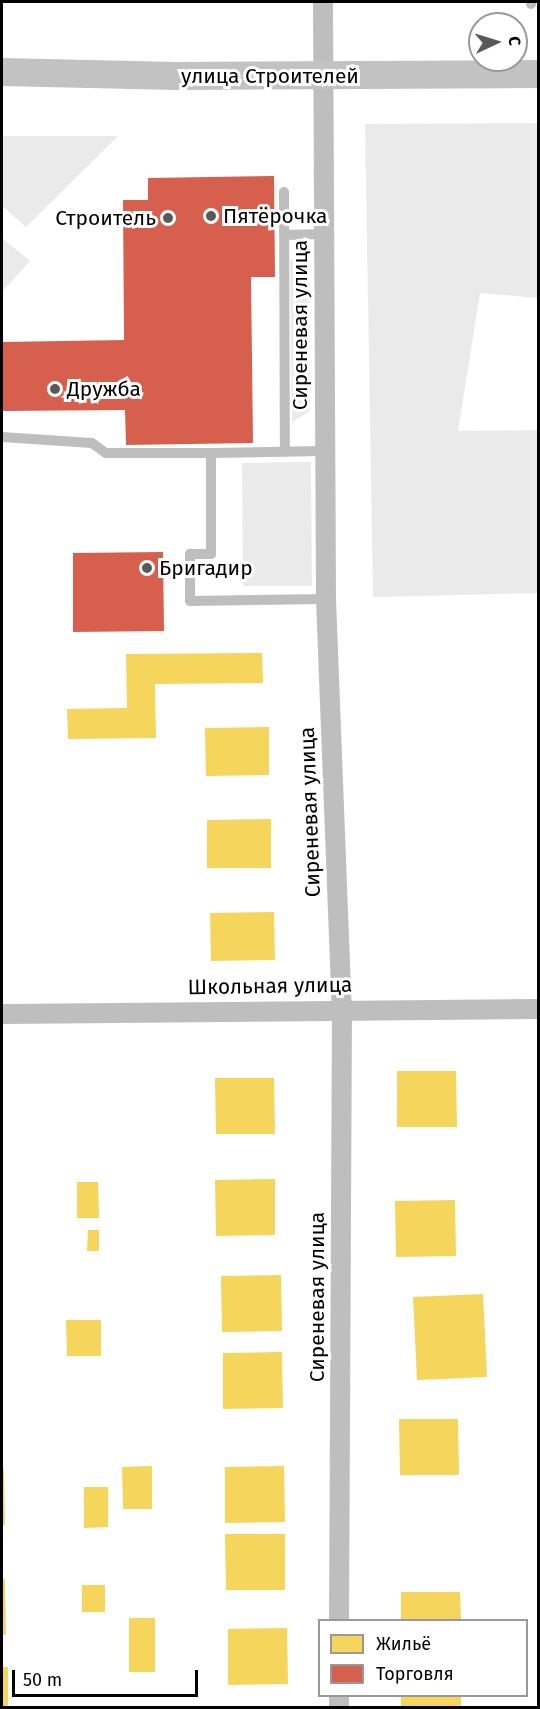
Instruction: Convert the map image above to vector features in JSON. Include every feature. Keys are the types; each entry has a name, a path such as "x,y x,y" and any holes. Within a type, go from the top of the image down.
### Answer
{"street":[{"name":"Сиреневая улица","path":"323,2 326,599 342,1009 339,1619"},
{"name":"улица Строителей","path":"2,72 324,76 538,74"},
{"name":"Школьная улица","path":"2,1014 342,1009 538,1009"}],"lane":[{"path":"284,192 285,451"},
{"path":"284,235 324,234"},
{"path":"2,437 92,443 106,453 324,450"},
{"path":"211,453 211,554 190,554 190,601 326,599"}],"shaded area":[{"path":"538,123 538,298 480,293 458,431 538,430 538,593 373,597 365,124"},
{"path":"2,136 118,136 26,227 2,206"},
{"path":"2,238 30,261 2,292"},
{"path":"290,259 310,269 310,411 292,422"},
{"path":"311,462 312,586 243,586 242,463"}],"building: Жильё":[{"path":"262,653 263,683 155,684 156,738 68,739 67,709 127,708 126,654"},
{"path":"269,727 269,775 206,776 205,728"},
{"path":"271,819 271,868 207,868 207,820"},
{"path":"274,912 275,960 211,961 210,913"},
{"path":"397,1071 456,1071 457,1127 397,1127"},
{"path":"215,1078 274,1078 275,1134 216,1134"},
{"path":"275,1179 275,1235 216,1236 215,1180"},
{"path":"77,1182 98,1182 99,1218 77,1218"},
{"path":"455,1200 456,1256 396,1257 395,1201"},
{"path":"88,1230 99,1230 99,1251 87,1251"},
{"path":"281,1275 282,1331 222,1332 221,1276"},
{"path":"483,1294 487,1377 417,1380 413,1297"},
{"path":"66,1320 101,1320 101,1356 67,1356"},
{"path":"282,1352 283,1408 223,1409 223,1353"},
{"path":"399,1419 458,1419 459,1475 400,1475"},
{"path":"152,1466 152,1509 123,1509 122,1467"},
{"path":"284,1466 285,1522 225,1523 225,1467"},
{"path":"2,1469 4,1469 5,1525 2,1525"},
{"path":"84,1487 108,1487 108,1527 84,1528"},
{"path":"225,1534 285,1534 285,1590 226,1590"},
{"path":"2,1579 5,1579 6,1635 2,1635"},
{"path":"82,1585 105,1585 105,1612 82,1612"},
{"path":"401,1592 460,1592 461,1619 401,1619"},
{"path":"129,1618 155,1618 155,1672 129,1672"},
{"path":"287,1628 288,1684 228,1685 228,1629"},
{"path":"2,1667 8,1667 8,1708 2,1708"},
{"path":"401,1697 461,1697 461,1708 401,1708"}],"building: Торговля":[{"path":"274,176 275,277 251,277 253,443 126,445 125,410 2,411 2,342 124,340 123,200 148,200 148,178"},
{"path":"163,552 164,631 73,632 73,553"}],"place":[{"name":"Пятёрочка","path":"211,216"},
{"name":"Строитель","path":"168,218"},
{"name":"Дружба","path":"55,389"},
{"name":"Бригадир","path":"147,568"}]}
